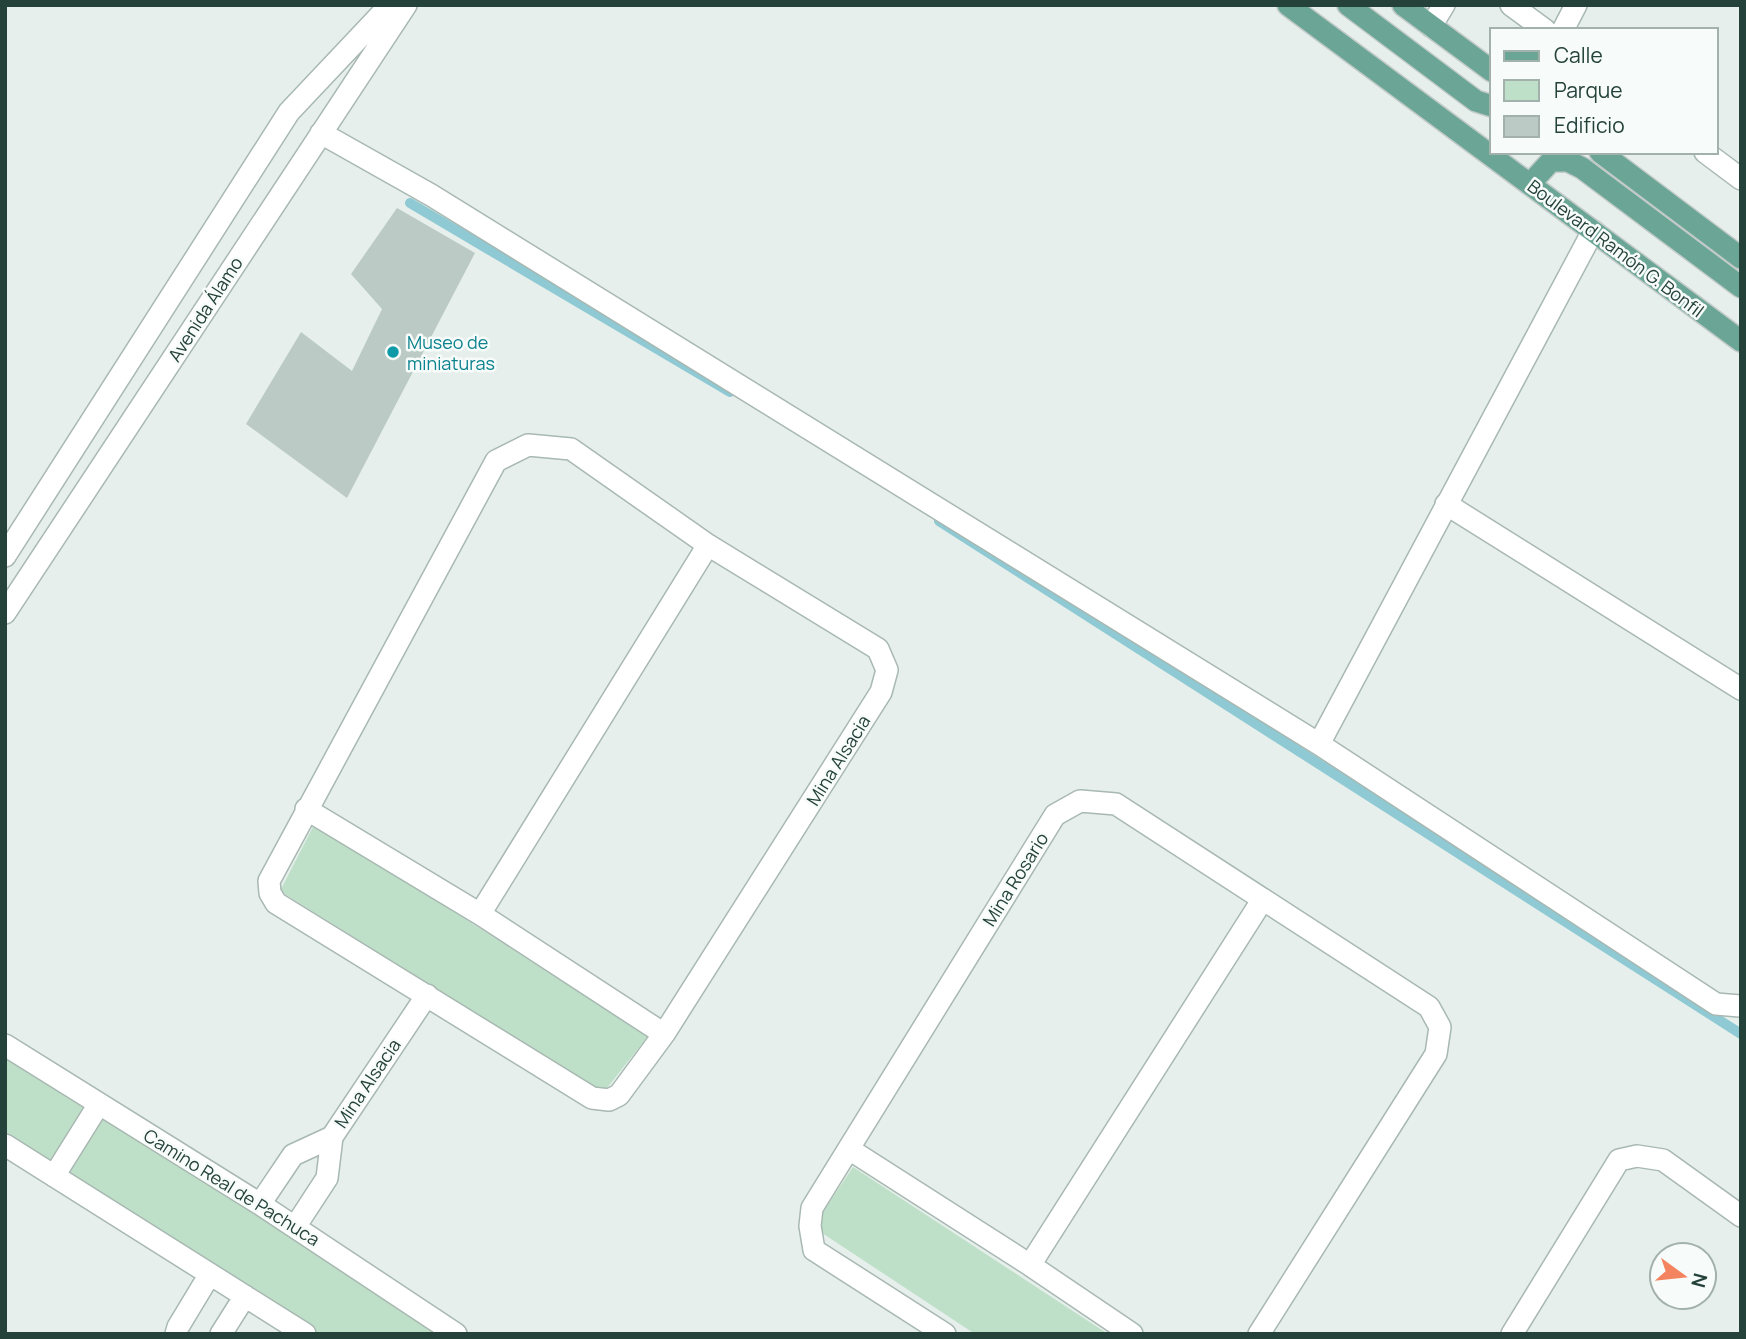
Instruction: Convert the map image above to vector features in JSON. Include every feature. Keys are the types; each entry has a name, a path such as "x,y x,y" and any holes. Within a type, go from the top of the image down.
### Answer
{"main road":[{"name":"Boulevard Ramón G. Bonfil","path":"1289,5 1741,341"},
{"path":"1348,5 1476,101 1490,105"},
{"path":"1403,5 1490,70"},
{"path":"1603,154 1741,258"},
{"path":"1530,184 1551,161 1568,161 1582,168 1741,287"}],"street":[{"path":"5,556 289,112 390,5"},
{"name":"Avenida Álamo","path":"5,614 406,5"},
{"path":"1431,26 1444,5"},
{"path":"1511,5 1542,28"},
{"path":"1564,28 1576,5"},
{"path":"321,133 443,202 1319,744 1716,1003 1740,1006"},
{"path":"1708,154 1741,179"},
{"path":"1319,744 1593,231"},
{"name":"Mina Alsacia","path":"528,445 572,449 708,545 878,649 887,670 881,692 664,1034 620,1095 609,1100 592,1098 276,903 270,893 269,881 496,461 528,445"},
{"path":"1446,504 1741,689"},
{"path":"480,914 708,545"},
{"name":"Mina Rosario","path":"945,1334 814,1250 810,1226 812,1208 1055,815 1080,801 1116,804 1429,1007 1440,1027 1436,1054 1259,1334"},
{"path":"306,809 480,914 664,1034"},
{"path":"1030,1265 1264,900"},
{"name":"Mina Alsacia","path":"295,1227 327,1178 332,1137 427,995"},
{"name":"Camino Real de Pachuca","path":"5,1045 260,1204 456,1334"},
{"path":"54,1176 99,1104"},
{"name":"Mina Alsacia","path":"260,1204 293,1155 332,1137"},
{"path":"5,1145 305,1334"},
{"path":"849,1149 1132,1334"},
{"path":"1512,1334 1619,1160 1637,1156 1663,1160 1741,1216"},
{"path":"176,1334 210,1274"},
{"path":"221,1334 245,1296"}],"green space":[{"path":"315,823 648,1036 603,1093 280,891"},
{"path":"5,1045 456,1334 305,1334 5,1145"},
{"path":"853,1167 1108,1334 975,1334 813,1227"}],"building":[{"name":"Museo de miniaturas","path":"397,208 475,253 347,498 246,424 301,332 352,371 382,309 351,274"}],"waterway":[{"path":"410,203 730,392"},
{"path":"939,521 1741,1034"}],"place":[{"name":"Museo de miniaturas","path":"393,352"}]}
